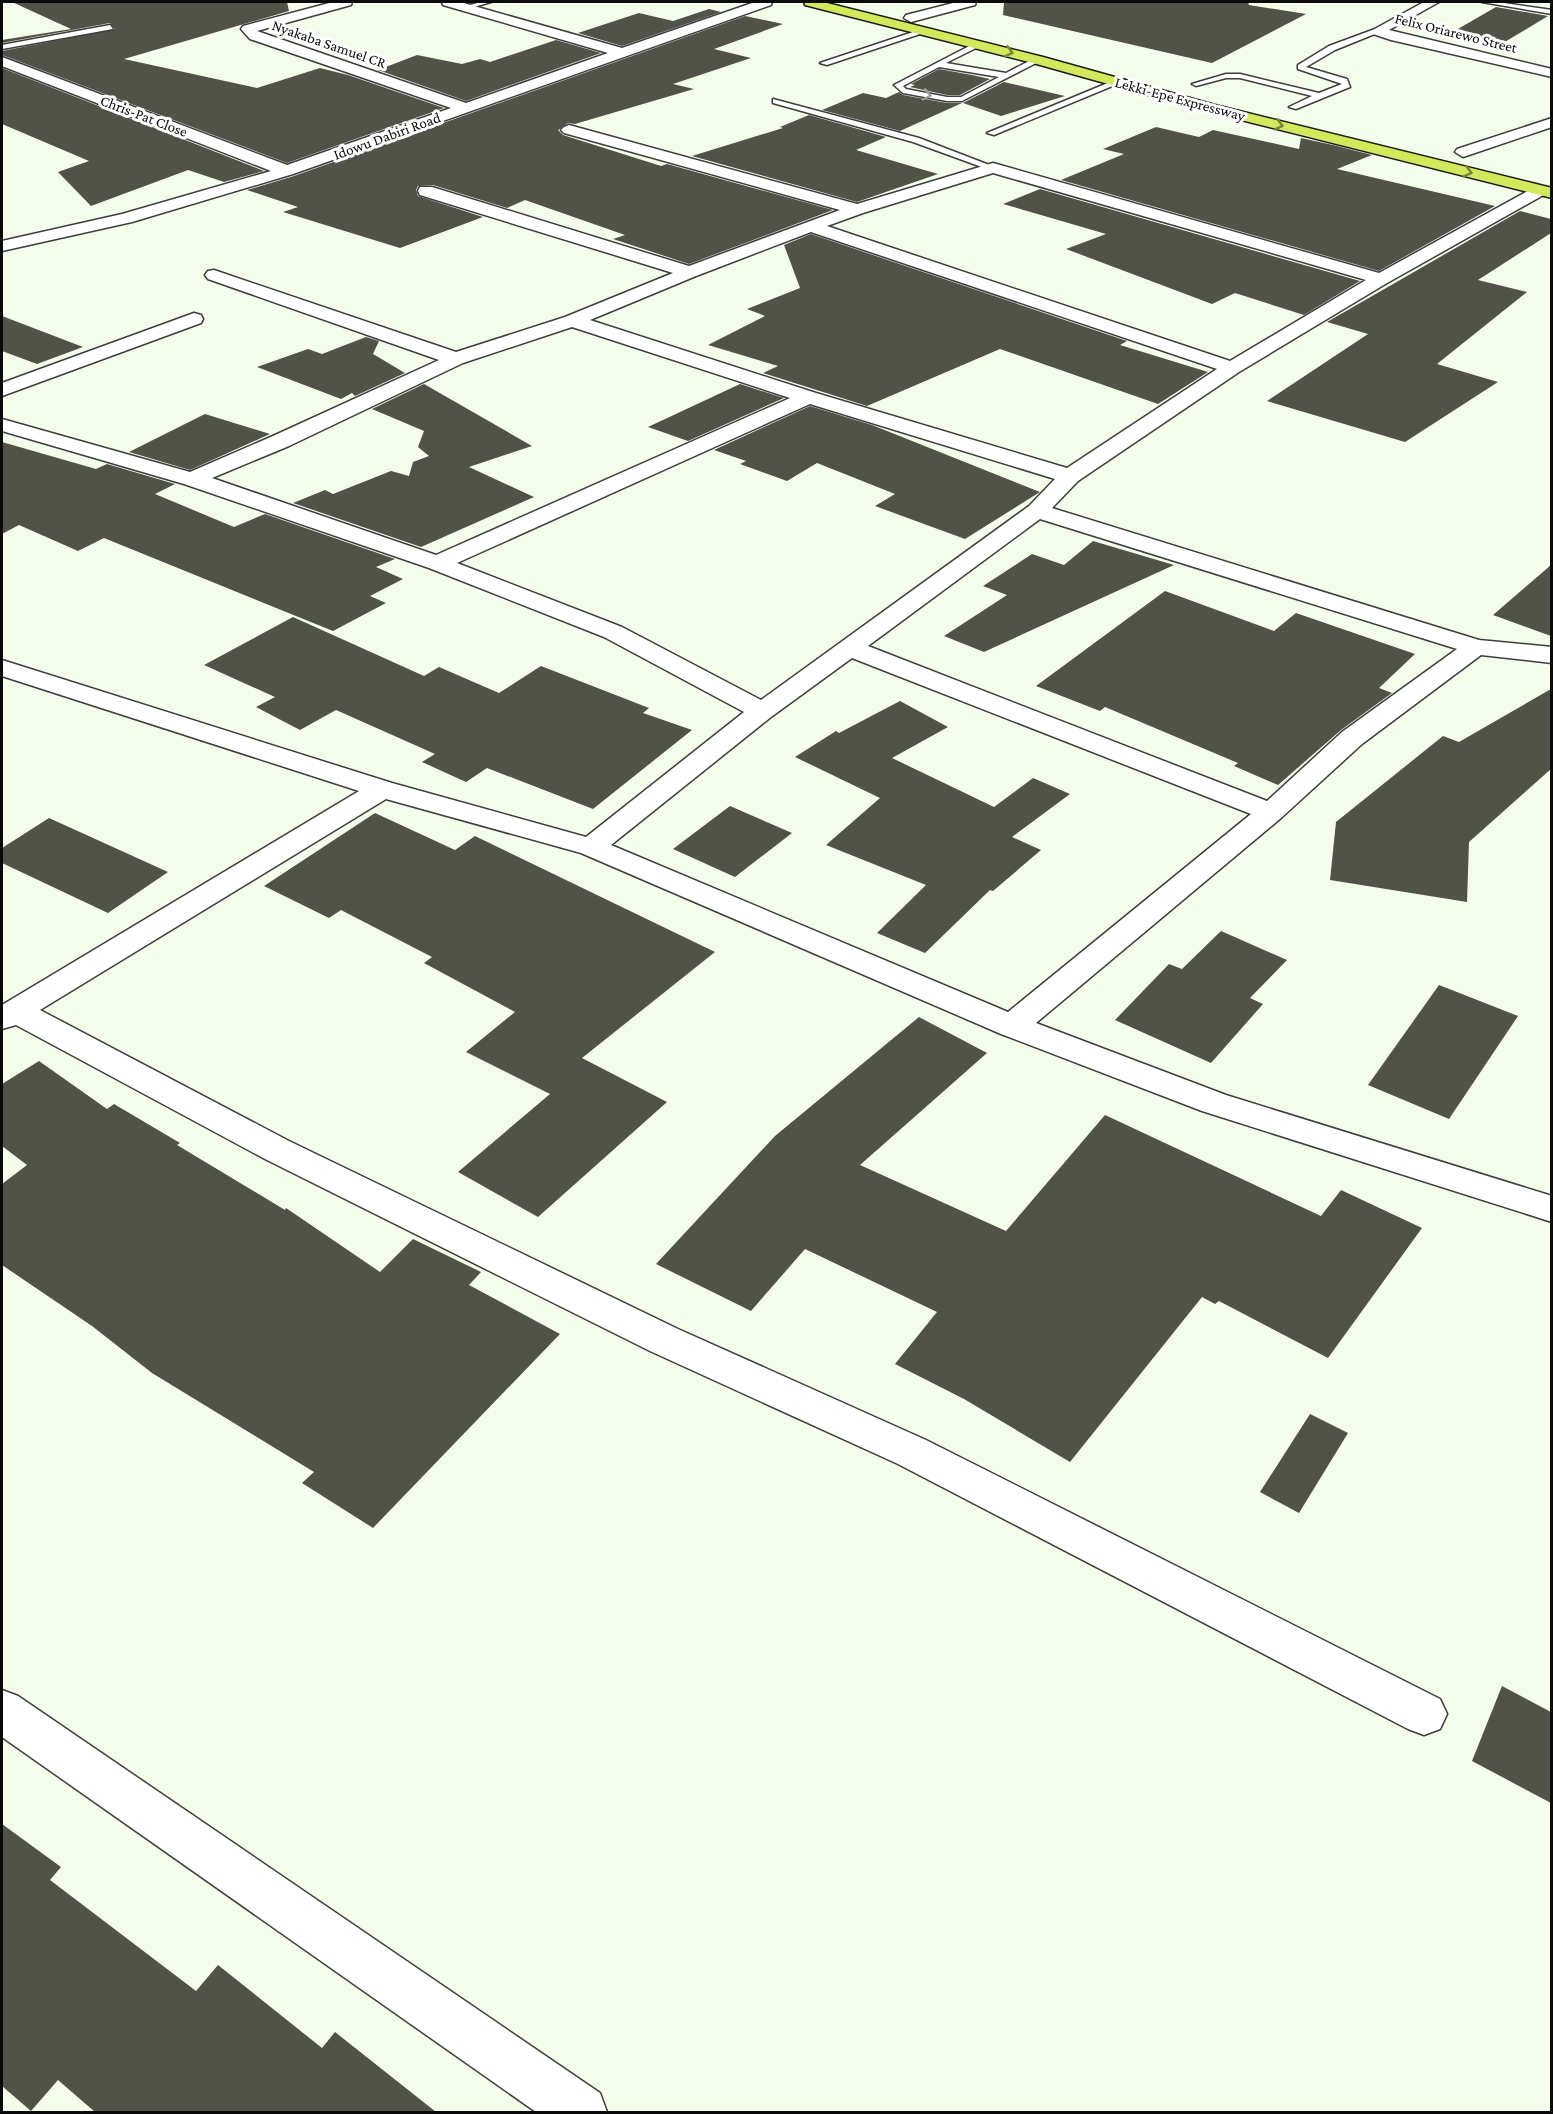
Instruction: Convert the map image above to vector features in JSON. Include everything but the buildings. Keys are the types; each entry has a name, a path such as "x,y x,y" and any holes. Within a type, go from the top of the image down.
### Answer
{"highway":[{"name":"Lekki-Epe Expressway","path":"810,2 1038,60 1209,108 1546,191"},
{"path":"847,2 1085,58"},
{"name":"Lekki-Epe Expressway","path":"1190,83 1227,91"},
{"path":"1209,108 1240,101"},
{"path":"1246,117 1250,109 1271,105 1293,107 1320,114"},
{"path":"1458,151 1485,159"}],"street":[{"name":"Nyakaba Samuel CR","path":"346,2 248,29 255,36 466,108"},
{"path":"448,2 620,52"},
{"name":"Idowu Dabiri Road","path":"2,246 126,218 287,171 766,2"},
{"path":"911,18 970,2"},
{"name":"Felix Oriarewo Street","path":"1378,31 1433,2"},
{"name":"Felix Oriarewo Street","path":"1378,31 1551,73"},
{"name":"Chris-Pat Close","path":"2,61 287,171"},
{"path":"1458,151 1551,122"},
{"path":"569,130 857,209"},
{"path":"192,479 281,441 456,359 572,321 690,272 857,209 993,168 1381,279"},
{"path":"426,191 690,272"},
{"path":"591,847 762,711 1037,511 1070,476 1232,368 1381,279 1546,191"},
{"path":"813,227 1232,368"},
{"path":"214,275 456,359"},
{"path":"2,390 194,319"},
{"path":"572,321 808,397 1070,476"},
{"path":"437,563 808,397"},
{"path":"2,424 192,479 437,563 613,632 762,711"},
{"path":"1037,511 1476,647 1551,655"},
{"path":"1012,1026 1271,812 1352,738 1476,647"},
{"path":"850,648 1271,812"},
{"path":"6,672 382,789 591,847 1012,1026 1214,1103 1551,1209"},
{"path":"8,1015 382,789"},
{"path":"8,1015 664,1340 912,1452 1424,1714"},
{"path":"2,1711 581,2112"}],"lane":[{"path":"467,7 487,2"},
{"path":"1486,2 1551,12"},
{"path":"2,46 110,27"},
{"path":"824,63 925,31"},
{"path":"1293,107 1347,82 1308,71 1301,66 1332,48 1378,31"},
{"path":"977,44 898,85 903,90 955,100 984,90 1038,60"},
{"path":"937,64 1007,76"},
{"path":"1190,83 1226,76 1240,76 1320,96"},
{"path":"991,133 1118,82"},
{"path":"776,101 916,140 993,168"}]}
